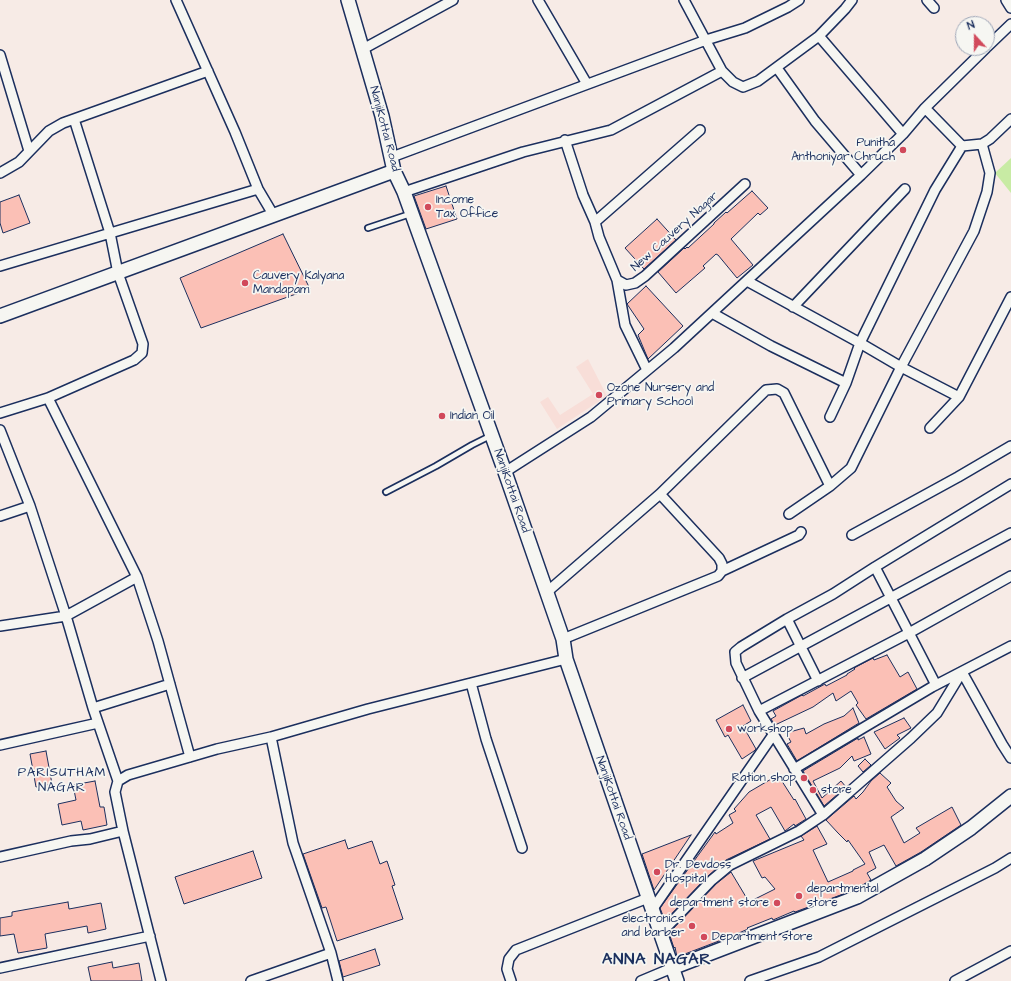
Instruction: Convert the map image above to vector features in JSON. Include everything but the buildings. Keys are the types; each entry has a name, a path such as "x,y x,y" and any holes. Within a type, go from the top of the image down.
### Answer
{"main road":[{"name":"NanjiKottai Road","path":"348,0 382,116 394,171 404,192 505,472 563,639 566,659 677,981"},
{"path":"0,316 394,171"},
{"path":"672,968 858,897 925,859 971,828 1011,796"}],"street":[{"path":"176,0 235,132 258,189 274,216"},
{"path":"362,49 453,0"},
{"path":"538,0 587,84"},
{"path":"392,157 706,40 745,28 799,0"},
{"path":"685,1 722,71 733,82 744,87 758,81 819,36 852,0"},
{"path":"927,0 934,8"},
{"path":"1006,0 1011,8"},
{"path":"995,40 1011,24"},
{"path":"819,36 903,134"},
{"path":"0,56 29,151"},
{"path":"505,472 591,417 674,348 862,175 903,134 925,108 979,56"},
{"path":"777,68 815,121 862,175"},
{"path":"0,173 19,162 49,131 63,123 208,71"},
{"path":"404,192 523,152 565,140 611,130 722,71"},
{"path":"925,108 962,146"},
{"path":"0,413 48,398 134,360 142,353 143,344 118,273 110,233 74,119"},
{"path":"962,146 982,144 990,139 1011,119"},
{"path":"595,222 700,130"},
{"name":"New Cauvery Nagar","path":"565,140 583,195 617,280 626,325 647,370"},
{"path":"789,514 830,486 851,468 901,367 974,231 987,192 990,173 982,144"},
{"path":"830,417 846,383 860,343 935,190 962,146"},
{"name":"New Cauvery Nagar","path":"617,280 626,285 635,283 645,276 745,184"},
{"path":"793,307 905,188"},
{"path":"0,266 258,189"},
{"path":"747,281 901,367 959,397"},
{"path":"930,428 959,397 1010,301"},
{"path":"712,313 771,346 846,383"},
{"path":"546,592 660,494 766,390 777,389 784,393 830,486"},
{"path":"48,398 137,577 158,641 190,757"},
{"path":"0,430 30,506 66,616 93,708 118,780 115,792 122,831 161,981"},
{"path":"852,535 1011,446"},
{"path":"823,815 759,711 742,678 736,663 735,652 787,618 833,594 1011,484"},
{"path":"660,494 719,558 722,564 722,571"},
{"path":"0,516 30,506"},
{"path":"563,639 718,576 722,571 799,535 801,532"},
{"path":"742,678 1011,533"},
{"path":"875,567 936,685"},
{"path":"759,711 908,633 1011,576"},
{"path":"0,626 66,616 137,577"},
{"path":"787,618 818,680"},
{"path":"794,769 936,685 1011,646"},
{"path":"118,780 128,775 217,749 271,737 368,709 566,659"},
{"path":"962,672 1011,758"},
{"path":"662,940 712,880 730,865 798,831 823,815 910,738 937,713 962,672"},
{"path":"470,683 486,739 522,848"},
{"path":"93,708 170,684"},
{"path":"0,745 98,723"},
{"path":"511,981 507,969 509,959 516,950 650,904 774,735"},
{"path":"271,737 292,843 331,953 338,981"},
{"path":"0,857 122,831"},
{"path":"750,981 819,958 981,875 1011,858"},
{"path":"0,968 150,936"},
{"path":"955,981 1011,951"},
{"path":"251,981 331,953"},
{"path":"641,981 672,968"}],"lane":[{"path":"368,228 385,224 412,214"},
{"path":"386,492 492,435"}],"shaded area":[{"name":"Ozone Nursery and Primary School","path":"588,359 607,396 557,429 540,402 548,397 560,415 593,394 576,367"}],"green space":[{"path":"1011,158 1011,193 995,173"}],"place":[{"name":"Punitha Anthoniyar Chruch","path":"903,150"},
{"name":"Income Tax Office","path":"428,207"},
{"name":"Cauvery Kalyana Mandapam","path":"245,283"},
{"name":"Ozone Nursery and Primary School","path":"599,395"},
{"name":"Indian Oil","path":"442,416"},
{"name":"workshop","path":"729,729"},
{"name":"Ration shop","path":"804,778"},
{"name":"store","path":"813,790"},
{"name":"Dr. Devdoss Hospital","path":"657,872"},
{"name":"departmental store","path":"799,896"},
{"name":"department store","path":"777,903"},
{"name":"electronics and barber","path":"692,926"},
{"name":"Department store","path":"704,937"}],"district":[{"name":"PARISUTHAM NAGAR","path":"62,780"},
{"name":"ANNA NAGAR","path":"657,961"}]}
